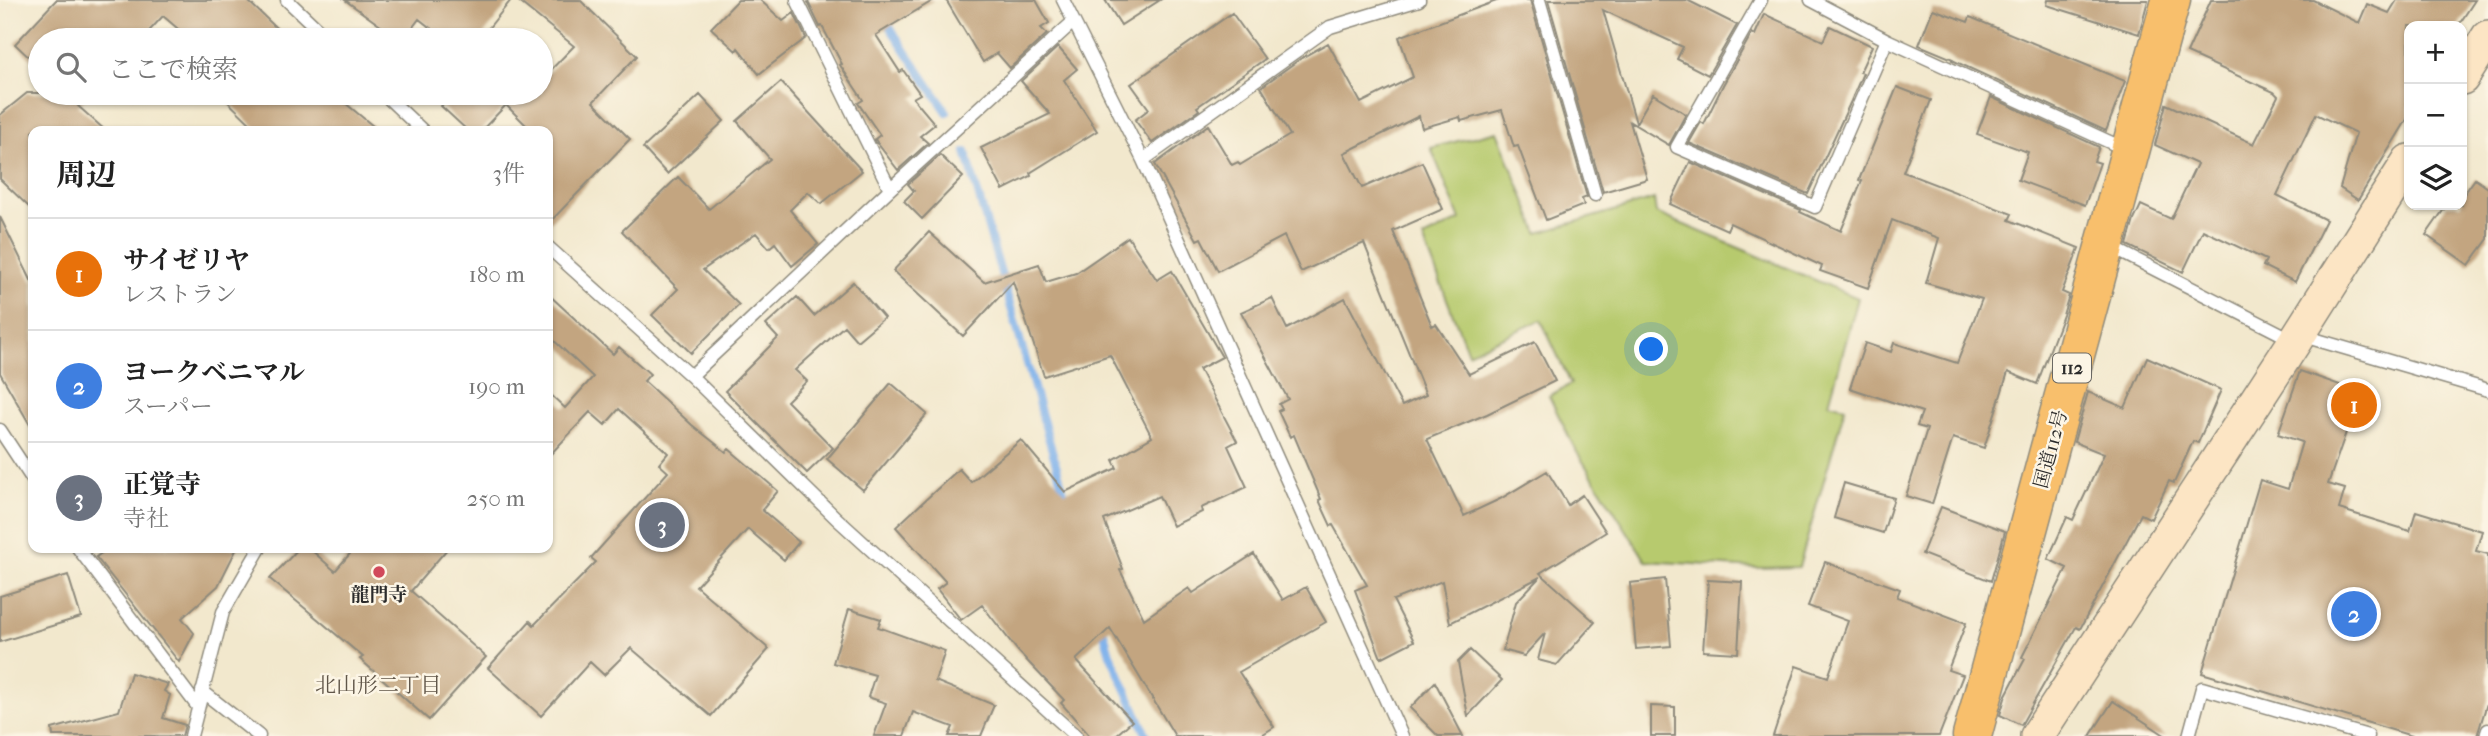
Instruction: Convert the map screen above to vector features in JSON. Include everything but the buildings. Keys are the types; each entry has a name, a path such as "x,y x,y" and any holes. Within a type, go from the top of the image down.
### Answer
{"highway":[{"name":"国道112号","path":"1972,736 2171,0"}],"street":[{"path":"2467,70 2488,37"},
{"path":"2038,736 2404,169"}],"lane":[{"path":"287,0 316,28"},
{"path":"797,0 890,189"},
{"path":"1063,0 1143,160 1402,736"},
{"path":"1143,160 1330,27 1419,0"},
{"path":"1539,0 1595,195"},
{"path":"1761,0 1677,147 1815,207 1887,40"},
{"path":"1811,0 1887,40 2130,151"},
{"path":"691,376 1073,22"},
{"path":"396,105 418,126"},
{"path":"2105,244 2297,338 2488,390"},
{"path":"553,252 691,376 836,518 1076,736"},
{"path":"0,430 28,472"},
{"path":"82,553 198,707"},
{"path":"191,736 223,612 257,553"},
{"path":"2189,736 2202,688 2368,736"},
{"path":"202,691 259,736"},
{"path":"2486,736 2488,730"}],"green space":[{"path":"1497,131 1538,233 1654,199 1656,213 1858,298 1829,403 1845,407 1799,567 1756,568 1646,561 1575,449 1549,396 1571,384 1541,320 1468,353 1423,238 1460,220 1431,148"}],"waterway":[{"path":"885,20 947,112"},
{"path":"966,152 1066,499"},
{"path":"1102,626 1110,654 1147,736"}],"place":[{"name":"サイゼリヤ","path":"2354,405"},
{"name":"正覚寺","path":"662,525"},
{"name":"龍門寺","path":"379,572"},
{"name":"ヨークベニマル","path":"2354,614"}],"district":[{"name":"北山形二丁目","path":"378,685"}]}
